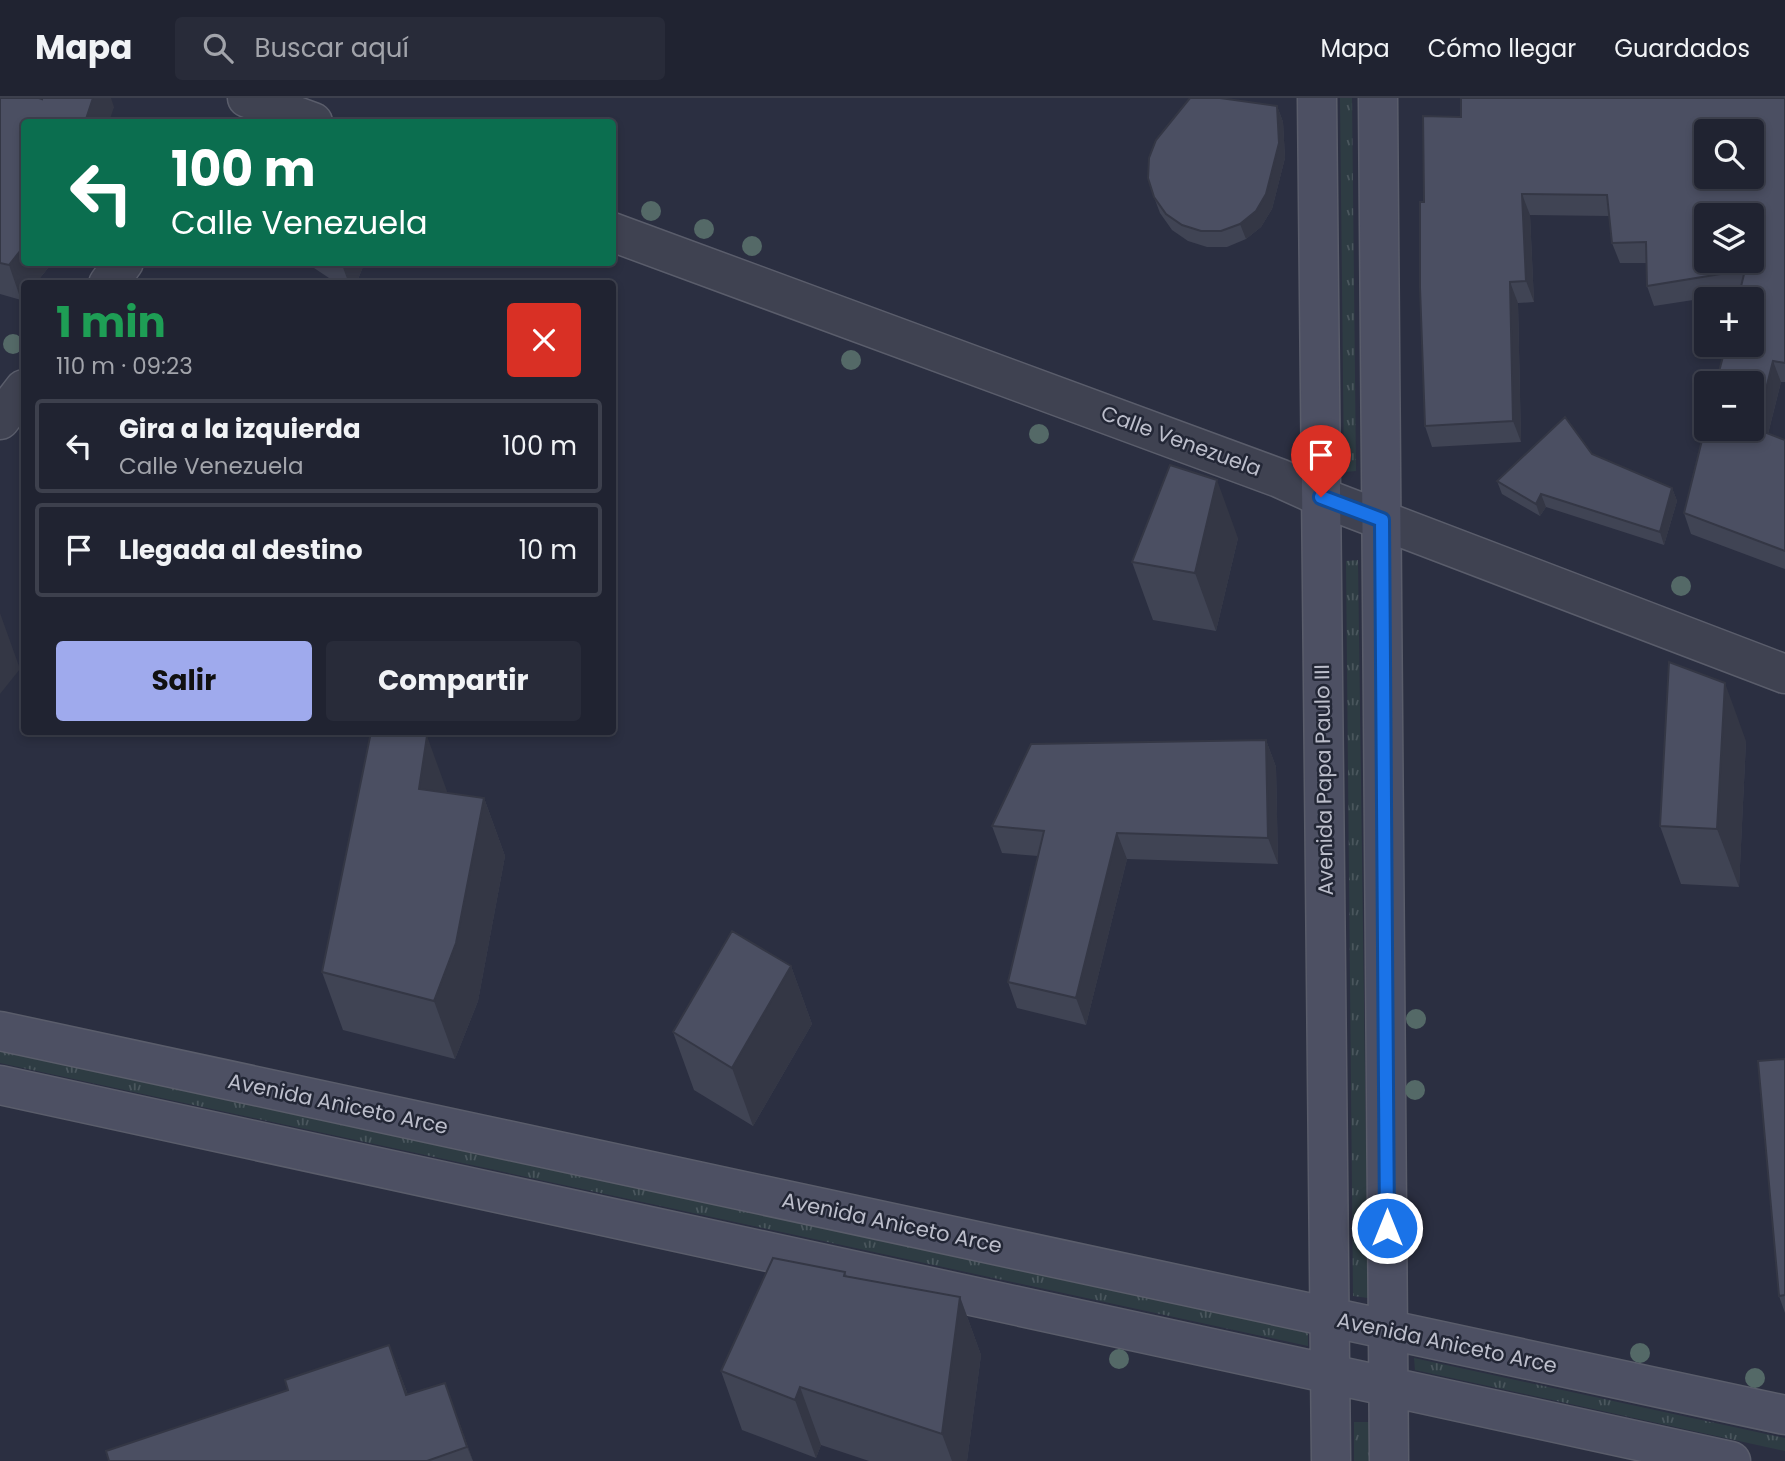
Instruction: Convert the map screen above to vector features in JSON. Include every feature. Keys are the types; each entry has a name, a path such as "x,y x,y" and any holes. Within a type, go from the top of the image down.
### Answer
{"main road":[{"name":"Avenida Papa Paulo III","path":"1317,98 1331,1461"},
{"path":"1378,98 1390,1461"},
{"name":"Avenida Aniceto Arce","path":"0,1031 1785,1415"},
{"path":"0,1084 1731,1461"}],"street":[{"path":"248,103 303,119"},
{"name":"Calle Venezuela","path":"616,233 1279,478 1321,497 1785,674"},
{"path":"110,280 121,266"},
{"path":"0,420 21,393"}],"green space":[{"path":"1340,98 1352,98 1356,471 1344,472"},
{"path":"1358,560 1368,1298 1353,1296 1346,561"},
{"path":"0,1049 1308,1332 1308,1346 0,1063"},
{"path":"1414,1358 1785,1438 1785,1451 1415,1370"},
{"path":"1354,1422 1371,1422 1371,1461 1354,1461"}],"building":[{"path":"0,98 93,98 86,119 21,119 21,250 9,265 0,263"},
{"path":"1190,98 1220,98 1277,106 1279,143 1266,194 1256,211 1240,224 1221,231 1201,231 1182,225 1166,214 1154,197 1148,178 1149,158 1156,140"},
{"path":"1461,98 1785,98 1785,363 1773,361 1764,397 1764,371 1719,371 1723,357 1764,357 1764,287 1741,287 1744,273 1764,273 1764,203 1694,203 1694,273 1727,273 1647,286 1646,242 1612,243 1607,195 1522,194 1526,281 1510,282 1513,421 1425,426 1420,288 1420,202 1424,202 1423,116 1461,117"},
{"path":"1565,417 1592,454 1672,488 1660,532 1541,494 1536,504 1497,481"},
{"path":"1764,432 1785,440 1785,551 1684,513 1702,441 1764,441"},
{"path":"1170,465 1217,480 1195,573 1132,562"},
{"path":"1669,662 1725,683 1717,829 1660,826"},
{"path":"370,735 427,736 419,789 484,798 456,943 434,1001 322,972"},
{"path":"1266,740 1268,838 1117,833 1076,998 1008,982 1044,831 992,826 1031,744"},
{"path":"732,931 791,966 732,1068 673,1032"},
{"path":"1785,1059 1785,1295 1779,1296 1758,1061"},
{"path":"773,1258 845,1272 844,1276 960,1297 942,1434 800,1387 795,1400 721,1371"},
{"path":"389,1345 406,1395 445,1383 467,1447 427,1461 109,1461 106,1451 288,1390 285,1380"}],"route":[{"path":"1321,497 1382,520 1387,1228"}]}
